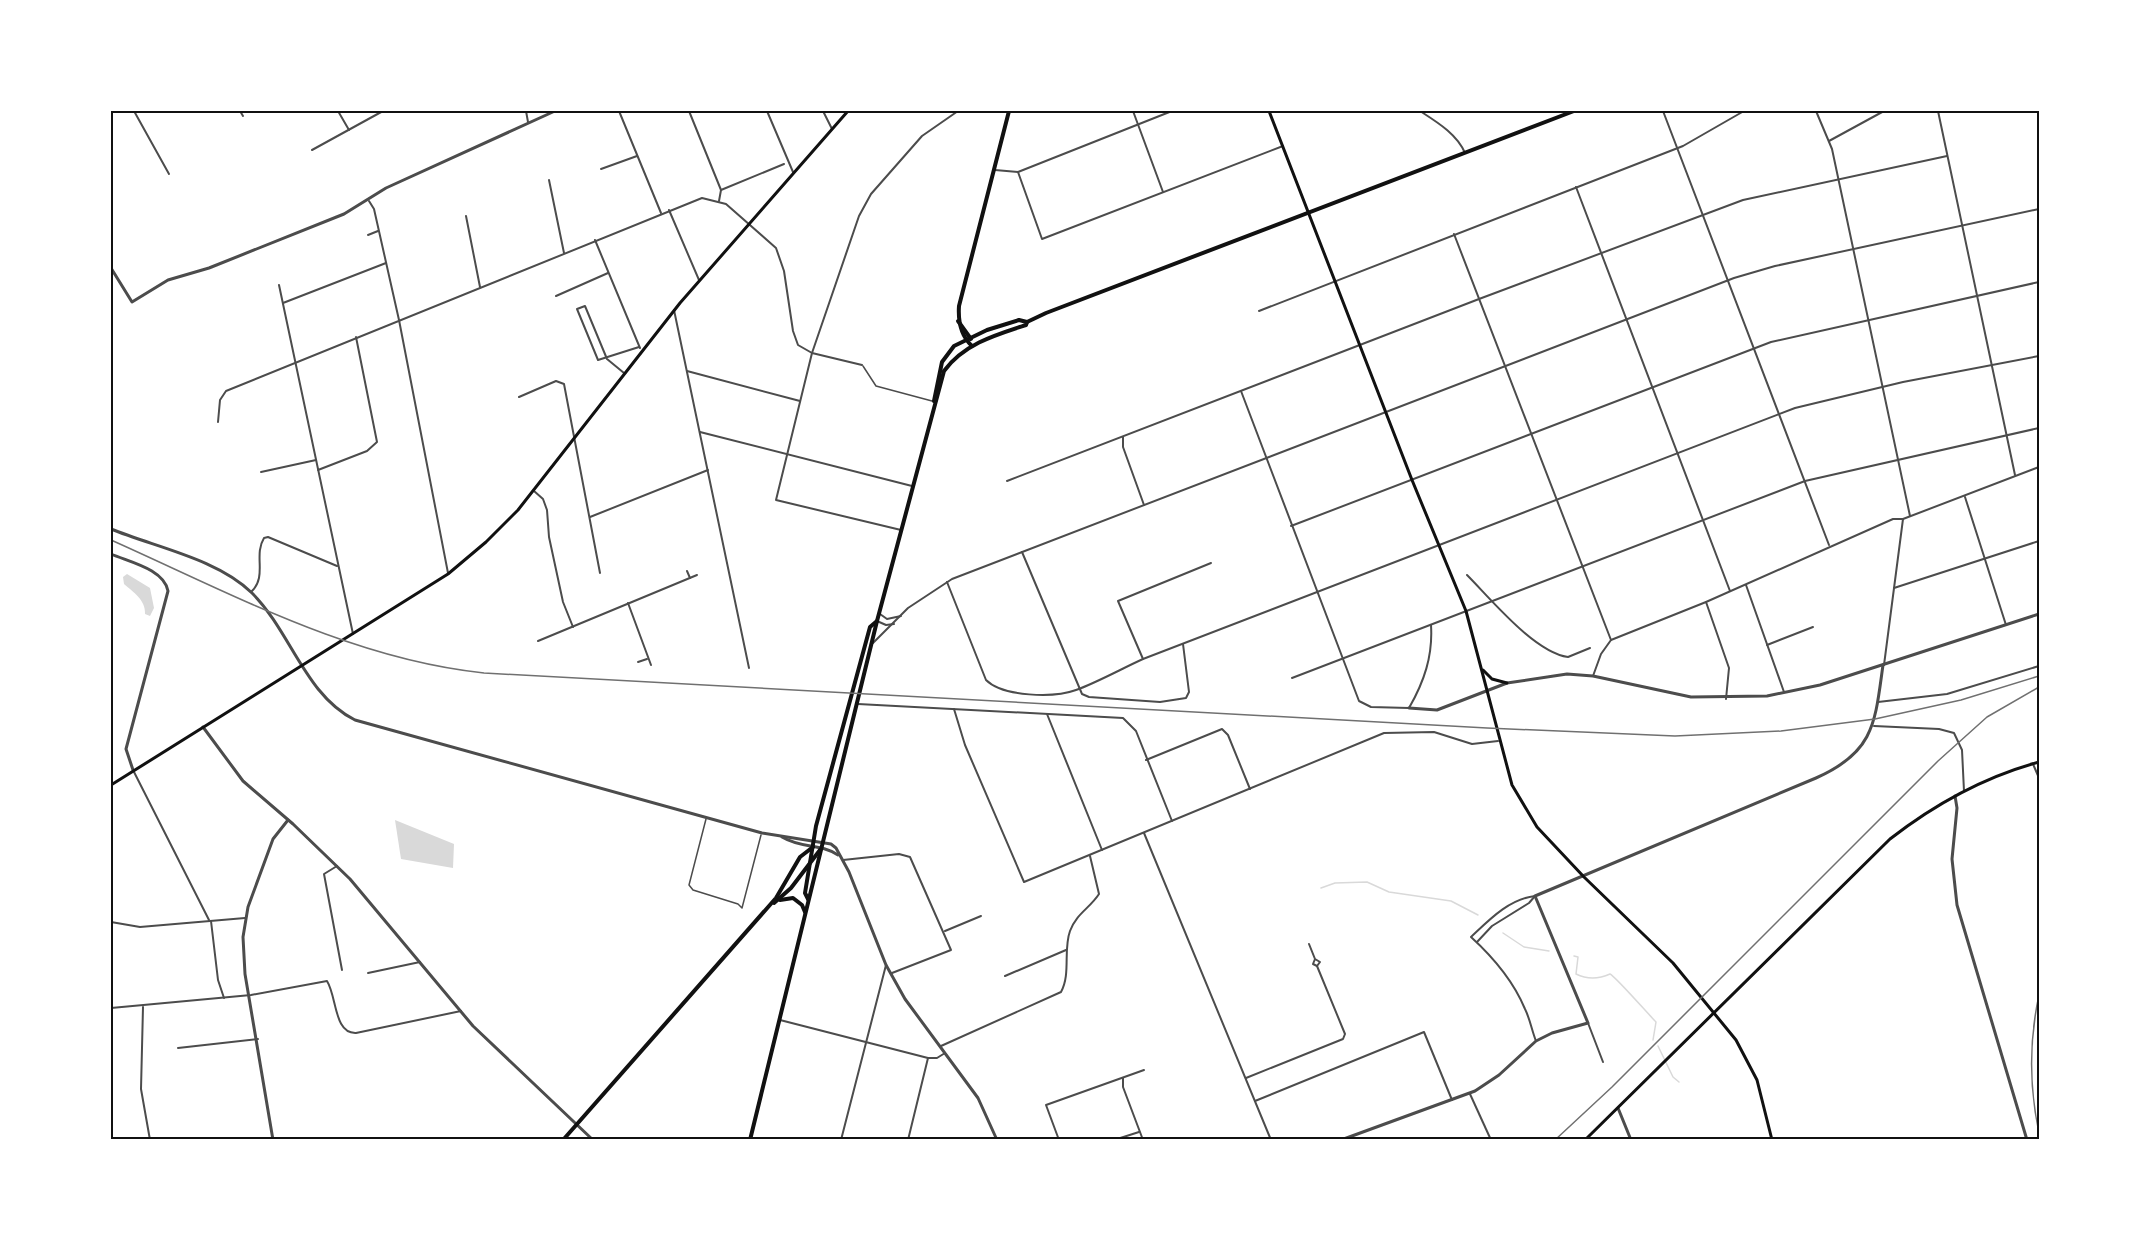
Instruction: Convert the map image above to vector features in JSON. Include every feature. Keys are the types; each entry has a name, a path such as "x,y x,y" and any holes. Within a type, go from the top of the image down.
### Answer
{"main road":[{"path":"111,784 448,574 493,536 576,437 641,349 748,223 848,111"},
{"path":"972,346 965,340 958,321 960,300 1009,111"},
{"path":"1269,111 1412,480 1466,612 1506,773 1523,807 1537,827 1584,877 1673,963 1746,1056 1757,1080 1772,1140"},
{"path":"750,1140 877,621 934,402 944,371 956,356 972,346 1026,325 1027,322 1574,111"},
{"path":"934,402 933,395 942,362 954,346 971,337 1019,320 1027,322"},
{"path":"958,321 971,337 972,346"},
{"path":"808,899 806,893 811,864 811,847 870,627 877,621"},
{"path":"1481,669 1492,679 1507,683"},
{"path":"1585,1140 1877,850 1915,820 1954,796 2039,762"},
{"path":"563,1140 771,904 800,857 811,847"},
{"path":"780,900 822,848"},
{"path":"771,904 793,898 802,905 805,912"}],"street":[{"path":"134,111 169,174"},
{"path":"240,111 243,116"},
{"path":"338,111 349,130"},
{"path":"312,150 383,111"},
{"path":"526,111 528,122"},
{"path":"111,268 132,302 168,280 209,268 334,218 369,201 386,188 555,111"},
{"path":"619,111 661,213"},
{"path":"689,111 721,190 719,201"},
{"path":"767,111 793,172"},
{"path":"823,111 832,129"},
{"path":"901,530 776,500 812,353 839,269 866,202 922,136 938,122 958,111"},
{"path":"1133,111 1164,192"},
{"path":"994,170 1018,172 1172,111"},
{"path":"1419,111 1442,126 1462,145 1465,153"},
{"path":"1663,111 1830,547"},
{"path":"1259,311 1677,148 1744,111"},
{"path":"1816,111 1829,141 1884,387 1910,516"},
{"path":"1829,141 1884,111"},
{"path":"1938,111 2016,476"},
{"path":"1018,172 1042,239 1283,146"},
{"path":"601,169 637,156"},
{"path":"1007,482 1479,299 1753,197 1947,156"},
{"path":"721,190 784,164"},
{"path":"549,180 564,253"},
{"path":"1576,187 1730,591"},
{"path":"218,422 220,400 226,391 695,200 719,201 735,210 772,243 779,254 794,336 798,345 812,353 862,365"},
{"path":"369,201 374,209 399,320 448,574"},
{"path":"873,643 927,594 947,582 1727,280 1753,272 2039,209"},
{"path":"669,210 699,280"},
{"path":"466,216 480,287"},
{"path":"368,235 378,231"},
{"path":"1454,234 1611,640"},
{"path":"595,240 641,349 607,358 598,360 578,309 585,306 607,358 624,373"},
{"path":"282,303 386,263"},
{"path":"556,296 608,273"},
{"path":"1291,526 1787,337 2039,282"},
{"path":"279,285 353,635"},
{"path":"674,310 749,668"},
{"path":"318,470 367,451 377,442 356,337"},
{"path":"947,582 982,671 992,686 1005,691 1057,694 1080,689 1143,659 1779,414 1884,387 2039,356"},
{"path":"687,371 800,400"},
{"path":"519,397 560,381 564,384 576,437 600,573"},
{"path":"1241,390 1359,701 1371,707 1437,710 1507,683 1553,675 1593,676 1683,696 1726,699 1784,693 1883,665 2039,614"},
{"path":"1292,678 1805,481 2039,428"},
{"path":"700,432 912,486"},
{"path":"1123,437 1123,447 1144,504"},
{"path":"261,472 316,460"},
{"path":"1593,676 1601,654 1611,640 1746,585 1893,519 1903,519 1965,497 2039,467"},
{"path":"590,517 708,470"},
{"path":"533,490 543,499 563,602 573,627"},
{"path":"1965,497 2006,625"},
{"path":"1477,942 1492,926 1535,896 1828,772 1857,750 1874,726 1903,519"},
{"path":"111,529 208,565 232,577 251,592 272,616 328,702 355,720 762,833 814,840 836,848 886,965 912,1011 978,1098 997,1140"},
{"path":"251,592 261,580 260,546 264,538 268,537 338,566"},
{"path":"1894,588 2039,541"},
{"path":"1022,552 1082,694 1089,697 1160,702 1186,698 1189,692 1183,644"},
{"path":"111,554 158,574 165,582 168,591 126,748 133,770 210,920 218,980 224,998"},
{"path":"1143,659 1118,601 1211,563"},
{"path":"687,571 690,578"},
{"path":"538,640 697,575"},
{"path":"1467,575 1519,628 1563,656 1573,656 1590,648"},
{"path":"1746,585 1784,693"},
{"path":"1706,602 1729,668 1726,699"},
{"path":"628,603 651,665"},
{"path":"880,614 887,619 901,616"},
{"path":"877,621 886,625 894,624"},
{"path":"1408,708 1430,657 1431,625"},
{"path":"1767,645 1813,627"},
{"path":"542,631 545,638"},
{"path":"638,662 648,658"},
{"path":"1878,702 1947,694 2039,666"},
{"path":"858,704 1109,716 1127,720 1136,731 1172,821"},
{"path":"954,709 965,745 1024,882 1389,732 1434,732 1483,745 1498,741"},
{"path":"1047,714 1102,850"},
{"path":"1874,726 1939,729 1954,733 1962,750 1964,791"},
{"path":"203,727 236,774 337,866 461,1011 593,1140"},
{"path":"1146,760 1222,729 1226,731 1250,789"},
{"path":"2033,764 2039,778"},
{"path":"1954,796 1957,808 1952,859 1957,905 2027,1140"},
{"path":"273,1140 243,951 245,918 273,839 288,820"},
{"path":"1144,832 1271,1140"},
{"path":"782,837 838,855"},
{"path":"842,860 899,854 910,857 945,931 951,950 892,973"},
{"path":"940,1046 1058,995 1065,983 1066,950 1076,918 1099,894 1090,856"},
{"path":"337,866 324,874 342,970"},
{"path":"1535,896 1526,897 1500,911 1471,937 1496,960 1512,982 1526,1010 1536,1041"},
{"path":"1535,896 1603,1062"},
{"path":"945,931 981,916"},
{"path":"111,922 140,927 245,918"},
{"path":"1246,1078 1343,1039 1345,1034 1317,966 1320,962 1315,959 1309,944"},
{"path":"1005,976 1066,950"},
{"path":"368,973 420,962"},
{"path":"841,1140 886,965"},
{"path":"111,1008 143,1007 251,995 327,981 333,991 341,1027 348,1032 356,1033 461,1011"},
{"path":"143,1007 141,1089 150,1140"},
{"path":"780,1020 928,1058 937,1058 945,1053"},
{"path":"1341,1140 1470,1094 1499,1075 1536,1041 1552,1033 1588,1023"},
{"path":"1256,1101 1424,1032 1452,1100"},
{"path":"178,1048 258,1039"},
{"path":"908,1140 928,1058"},
{"path":"1059,1140 1046,1105 1144,1070"},
{"path":"1123,1078 1123,1087 1143,1140"},
{"path":"1470,1094 1491,1140"},
{"path":"1618,1108 1631,1140"},
{"path":"1114,1140 1140,1132"}],"lane":[{"path":"862,365 876,386 934,402"},
{"path":"706,818 689,885 693,890 738,904 742,908 762,833"}],"shaded area":[{"path":"127,574 150,588 154,608 150,616 145,614 145,609 138,597 124,584 123,577"},
{"path":"395,820 454,844 453,868 401,859"}],"waterway":[{"path":"1321,888 1335,883 1367,882 1389,892 1451,901 1478,915"},
{"path":"1503,933 1524,947 1549,951"},
{"path":"1574,956 1578,957 1576,974 1593,978 1610,974 1625,988 1656,1022 1653,1040"},
{"path":"1658,1046 1673,1077 1679,1082"}],"railway":[{"path":"111,540 293,622 339,639 387,654 484,673 1487,728 1675,736 1781,731 1875,719 1961,700 2039,676"},
{"path":"1555,1140 1612,1087 1938,761 1987,717 2039,687"},
{"path":"2039,995 2032,1046 2033,1098 2039,1133"}]}
